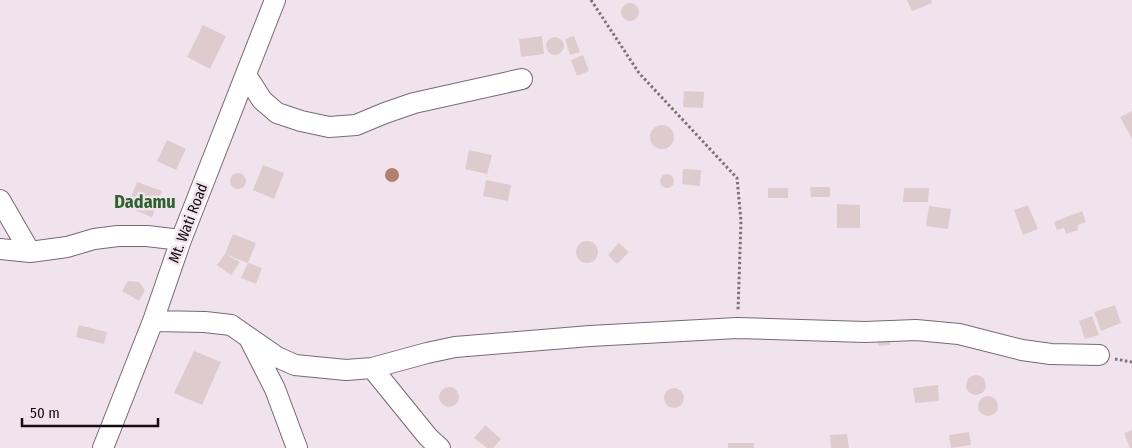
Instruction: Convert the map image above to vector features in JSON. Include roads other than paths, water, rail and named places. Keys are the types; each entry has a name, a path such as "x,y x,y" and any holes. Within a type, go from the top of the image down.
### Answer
{"street":[{"name":"Mt. Wati Road","path":"103,448 153,320 181,240 275,0"},
{"path":"246,75 262,100 277,113 301,122 330,127 356,125 414,103 522,79"},
{"path":"0,200 30,252"},
{"path":"0,249 30,252 67,247 94,239 118,236 147,236 181,240"},
{"path":"153,320 205,322 231,326 277,357 295,365 346,370 372,368 455,347 590,336 737,328 865,332 925,331 959,334 1022,350 1050,354 1099,355"},
{"path":"248,337 275,389 297,448"},
{"path":"372,368 440,448"}],"district":[{"name":"Dadamu","path":"145,202"}]}
